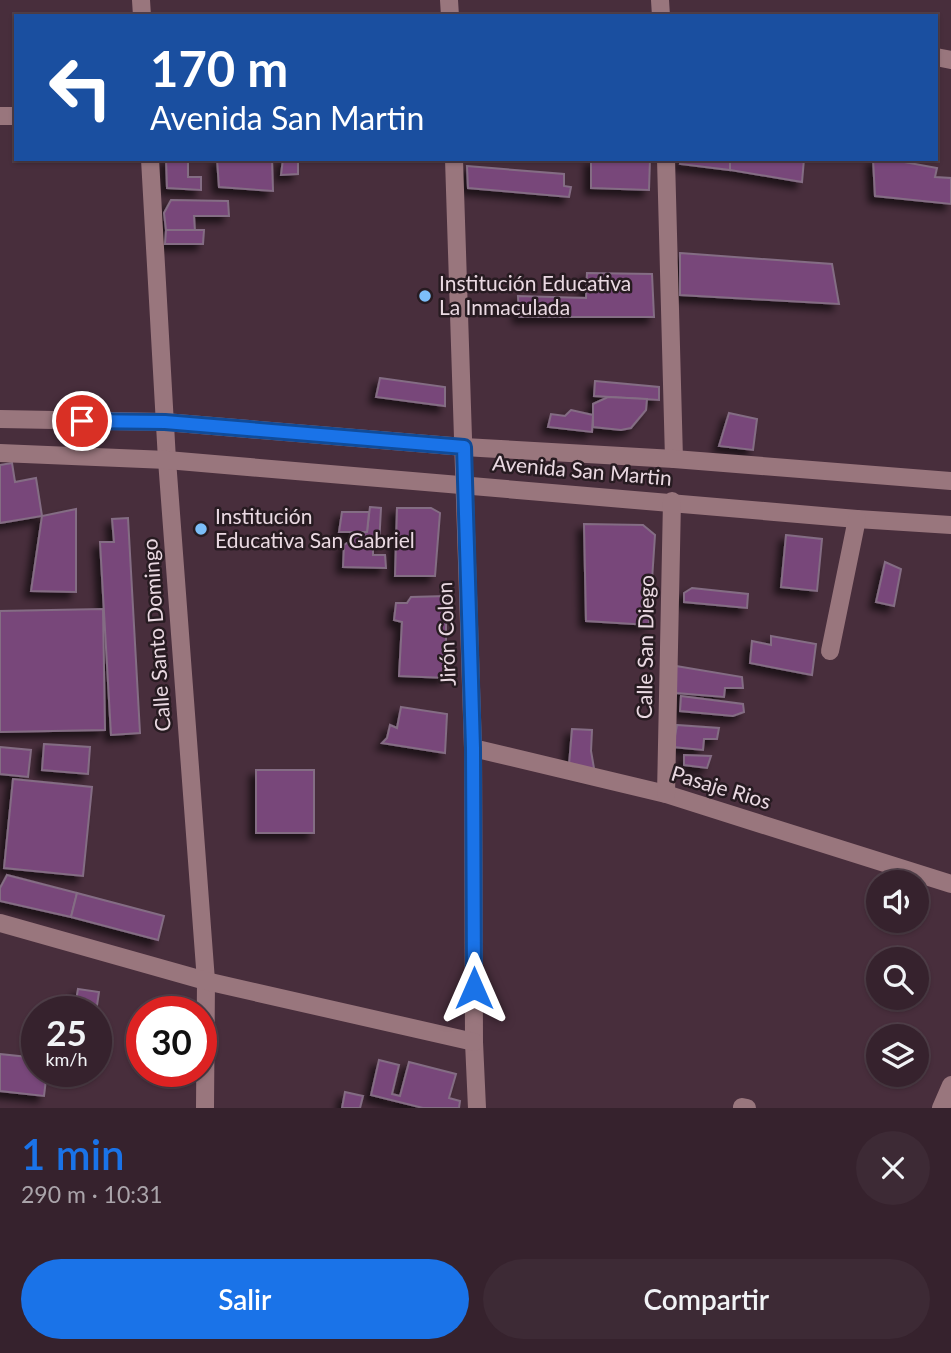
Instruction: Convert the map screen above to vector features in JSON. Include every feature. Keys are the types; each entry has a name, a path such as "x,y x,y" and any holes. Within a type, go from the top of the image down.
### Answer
{"street":[{"name":"Calle Santo Domingo","path":"150,161 167,460 206,981 205,1108"},
{"name":"Jirón Colon","path":"454,161 473,748 474,1042 477,1108"},
{"path":"666,161 674,459"},
{"name":"Avenida San Martin","path":"0,419 165,422 464,447 674,459 951,481"},
{"name":"Avenida San Martin","path":"0,453 167,460 672,501 857,519 951,524"},
{"name":"Calle San Diego","path":"666,794 672,501"},
{"path":"830,651 857,519"},
{"name":"Pasaje Rios","path":"473,748 666,794 951,884"},
{"path":"0,923 206,981 474,1042"},
{"path":"941,1108 951,1085"}],"building":[{"path":"166,161 188,161 188,177 201,177 201,190 167,188"},
{"path":"217,161 272,161 273,191 219,187"},
{"path":"283,161 298,161 298,174 281,175"},
{"path":"591,161 650,161 649,190 591,188"},
{"path":"681,161 730,161 730,170 680,164"},
{"path":"730,161 804,161 802,182 730,170"},
{"path":"873,161 899,161 937,168 935,177 951,178 951,204 875,196"},
{"path":"467,166 564,174 564,186 571,187 569,197 468,188"},
{"path":"171,200 228,201 229,216 194,216 195,231 166,230 164,213"},
{"path":"166,230 204,230 203,244 165,244"},
{"path":"680,253 832,264 839,304 680,295"},
{"path":"587,273 652,274 654,317 519,317 518,296 586,298"},
{"path":"380,378 445,387 445,406 376,397"},
{"path":"595,381 659,387 659,400 594,396"},
{"path":"608,397 647,399 646,410 631,428 621,430 593,427 593,404"},
{"path":"571,410 593,415 592,432 548,427 551,414 565,416"},
{"path":"729,413 757,419 753,450 719,446"},
{"path":"12,463 15,482 36,478 42,516 0,523 0,465"},
{"path":"370,507 381,508 379,545 373,547 373,555 385,555 386,568 343,567 344,545 350,541 351,533 367,532"},
{"path":"397,508 431,508 440,513 435,576 395,576"},
{"path":"76,509 76,592 31,591 42,516"},
{"path":"342,512 369,512 367,532 339,532"},
{"path":"128,518 140,733 111,735 100,542 114,542 112,519"},
{"path":"584,524 643,525 655,535 649,625 586,621"},
{"path":"786,535 822,539 817,591 781,587"},
{"path":"885,562 901,569 894,606 876,602"},
{"path":"692,588 748,594 747,608 684,602 684,593"},
{"path":"446,596 446,678 399,676 402,622 394,620 396,603 407,603 411,597"},
{"path":"103,609 105,730 0,732 0,611"},
{"path":"771,636 816,644 812,675 750,663 752,641 771,645"},
{"path":"676,666 742,677 743,688 725,688 724,697 676,693"},
{"path":"681,696 743,704 744,712 733,716 680,711"},
{"path":"401,707 447,714 445,753 382,743 387,738 390,725 397,728"},
{"path":"677,725 719,728 717,739 704,739 703,750 673,747"},
{"path":"572,729 592,730 591,751 595,774 569,765"},
{"path":"44,744 90,747 88,774 42,770"},
{"path":"0,747 31,750 28,777 0,774"},
{"path":"684,755 711,756 707,768 684,765"},
{"path":"256,770 314,770 314,833 256,833"},
{"path":"13,779 92,787 83,876 4,868"},
{"path":"7,875 77,893 71,917 0,901 0,888"},
{"path":"77,893 164,916 158,940 71,917"},
{"path":"78,989 99,992 98,996 77,996"},
{"path":"0,1054 21,1056 21,1087 45,1087 44,1096 0,1091"},
{"path":"379,1060 399,1065 392,1094 400,1096 409,1062 456,1074 449,1098 460,1101 459,1108 423,1108 371,1095"},
{"path":"345,1092 363,1096 360,1108 342,1108"}],"place":[{"name":"Institución Educativa La Inmaculada","path":"425,296"},
{"name":"Institución Educativa San Gabriel","path":"201,529"}],"route":[{"path":"82,421 165,422 464,447 473,748 474,988"}]}
